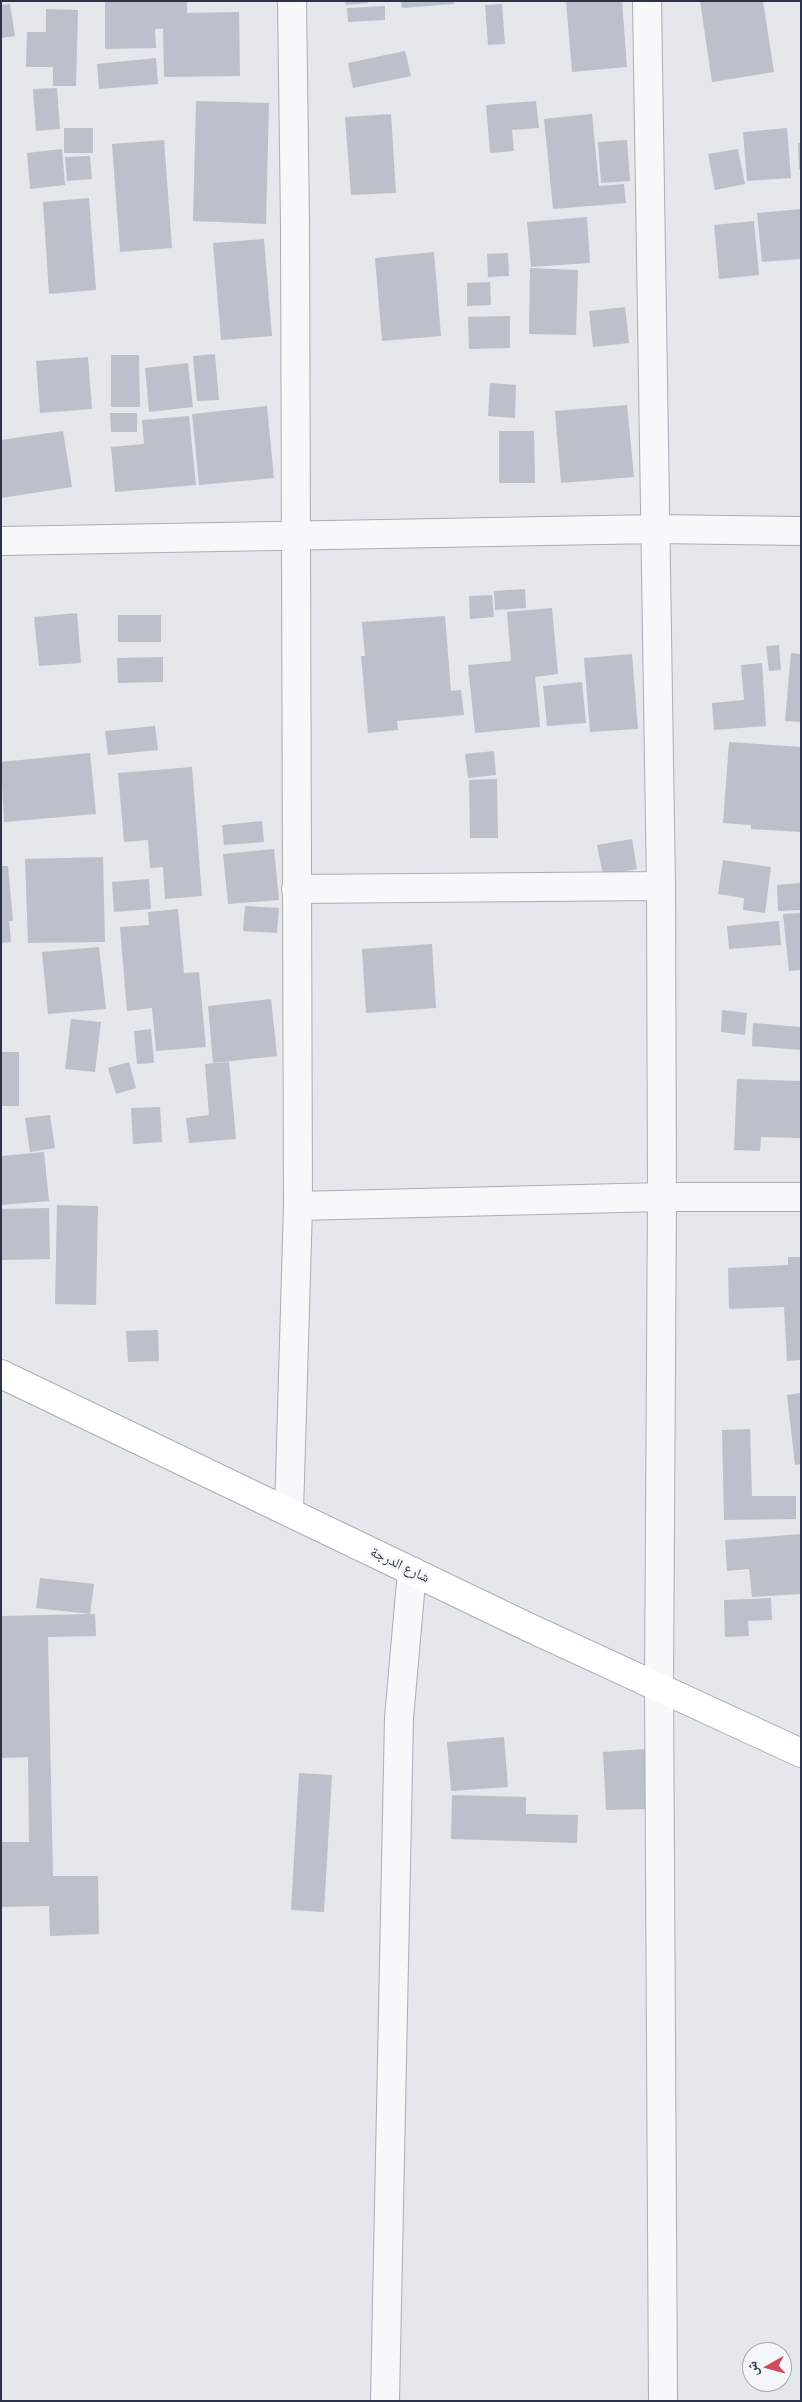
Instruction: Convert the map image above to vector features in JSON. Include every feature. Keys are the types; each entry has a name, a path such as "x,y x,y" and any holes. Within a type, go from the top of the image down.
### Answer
{"street":[{"path":"289,1512 298,1206 296,889 297,536 292,1"},
{"path":"647,1 660,886 662,1197 659,1686 663,2401"},
{"path":"1,541 656,529 801,531"},
{"path":"296,889 660,886"},
{"path":"298,1206 662,1197 801,1197"},
{"name":"شارع الدرجة","path":"1,1374 528,1627 801,1753"},
{"path":"385,2401 399,1718 412,1570"}],"building":[{"path":"105,1 187,1 187,13 239,12 240,76 164,77 163,29 155,29 156,48 105,49"},
{"path":"345,1 368,1 368,3 346,5"},
{"path":"401,1 454,1 454,4 402,8"},
{"path":"566,1 622,1 627,67 572,72"},
{"path":"700,1 763,1 774,72 712,82"},
{"path":"10,4 15,36 1,38 1,5"},
{"path":"502,4 505,44 488,45 485,5"},
{"path":"385,6 385,20 348,22 347,8"},
{"path":"46,9 78,10 76,86 53,86 53,67 26,67 27,32 46,32"},
{"path":"405,51 411,76 353,88 348,63"},
{"path":"156,58 158,84 99,89 97,64"},
{"path":"57,88 60,129 36,131 33,89"},
{"path":"196,101 269,103 266,224 193,221"},
{"path":"536,101 539,128 512,130 514,151 490,153 486,105"},
{"path":"391,114 396,193 351,195 345,117"},
{"path":"592,114 599,186 624,184 626,203 553,209 544,119"},
{"path":"64,128 93,128 93,153 64,153"},
{"path":"787,128 791,178 747,181 743,132"},
{"path":"164,140 172,248 120,252 112,144"},
{"path":"627,140 630,181 601,183 598,142"},
{"path":"798,143 801,143 801,169 799,169"},
{"path":"62,149 65,185 30,189 27,153"},
{"path":"738,149 745,184 715,190 708,154"},
{"path":"90,156 92,179 67,181 65,157"},
{"path":"89,198 96,290 49,294 43,202"},
{"path":"801,209 801,259 762,262 757,213"},
{"path":"587,217 590,263 531,267 527,222"},
{"path":"754,221 759,275 719,279 714,225"},
{"path":"264,239 272,336 221,340 213,243"},
{"path":"434,252 441,336 382,341 375,258"},
{"path":"508,253 509,276 488,277 487,254"},
{"path":"530,268 578,270 576,335 529,334"},
{"path":"490,282 491,305 467,306 467,283"},
{"path":"625,307 629,343 593,347 589,311"},
{"path":"510,316 510,348 469,349 468,317"},
{"path":"215,354 219,400 197,401 193,356"},
{"path":"111,355 139,355 140,407 111,407"},
{"path":"88,357 92,409 40,413 36,361"},
{"path":"188,363 193,407 149,412 145,368"},
{"path":"490,383 516,385 515,418 488,416"},
{"path":"627,405 634,477 561,483 555,411"},
{"path":"267,406 274,478 199,485 192,414"},
{"path":"110,413 137,413 137,432 111,432"},
{"path":"189,416 196,485 115,492 111,447 144,444 142,420"},
{"path":"63,431 72,487 1,498 1,440"},
{"path":"499,431 534,431 535,483 499,483"},
{"path":"525,589 526,608 495,610 494,591"},
{"path":"492,595 494,617 470,619 469,596"},
{"path":"552,608 558,674 535,677 540,727 475,733 468,665 511,661 507,612"},
{"path":"77,613 81,663 39,666 34,617"},
{"path":"118,615 161,615 161,642 118,642"},
{"path":"445,616 451,691 461,690 464,715 397,721 398,730 368,733 361,656 365,656 362,622"},
{"path":"779,645 781,670 769,671 766,646"},
{"path":"791,653 801,654 801,722 785,721"},
{"path":"632,654 638,729 590,732 584,658"},
{"path":"163,657 163,682 118,683 117,658"},
{"path":"762,663 766,726 714,730 712,703 744,700 741,665"},
{"path":"582,682 586,723 547,726 543,686"},
{"path":"155,726 158,750 108,755 105,731"},
{"path":"729,742 801,747 801,832 751,829 751,825 723,823"},
{"path":"494,751 496,775 468,778 465,754"},
{"path":"90,753 96,814 4,822 1,762"},
{"path":"192,767 202,896 165,899 163,867 150,868 148,840 124,842 118,773"},
{"path":"497,779 498,838 470,838 469,780"},
{"path":"262,821 264,842 224,845 222,825"},
{"path":"632,839 637,869 603,875 597,845"},
{"path":"274,849 279,900 228,904 223,854"},
{"path":"103,857 105,942 28,943 25,859"},
{"path":"723,860 771,867 765,913 743,910 744,898 718,894"},
{"path":"1,866 8,866 13,921 9,921 11,942 1,943"},
{"path":"149,879 151,909 114,912 112,882"},
{"path":"800,883 801,910 778,911 777,885"},
{"path":"245,906 279,908 277,933 243,931"},
{"path":"178,909 184,973 199,972 206,1047 156,1051 152,1008 127,1011 120,927 149,925 148,912"},
{"path":"801,913 801,970 789,971 783,914"},
{"path":"779,921 781,945 729,949 727,926"},
{"path":"432,944 436,1008 366,1013 362,949"},
{"path":"99,947 106,1009 48,1014 42,952"},
{"path":"271,999 277,1056 213,1063 208,1006"},
{"path":"722,1010 747,1013 745,1035 721,1032"},
{"path":"71,1019 101,1022 95,1072 65,1069"},
{"path":"753,1023 801,1027 801,1050 752,1046"},
{"path":"151,1029 154,1063 137,1064 134,1031"},
{"path":"1,1052 19,1052 19,1106 1,1106"},
{"path":"129,1062 136,1088 116,1094 108,1068"},
{"path":"229,1062 236,1139 189,1143 186,1118 209,1115 205,1064"},
{"path":"737,1079 801,1081 801,1138 761,1137 760,1151 734,1150"},
{"path":"160,1107 162,1142 133,1144 131,1108"},
{"path":"50,1115 55,1148 30,1152 25,1118"},
{"path":"44,1152 49,1201 1,1205 1,1156"},
{"path":"57,1205 98,1206 96,1305 55,1304"},
{"path":"49,1208 50,1259 1,1260 1,1209"},
{"path":"788,1257 801,1257 801,1360 787,1361 784,1307 729,1309 728,1268 788,1265"},
{"path":"158,1330 159,1361 128,1362 126,1331"},
{"path":"801,1393 801,1464 795,1465 787,1395"},
{"path":"750,1429 752,1496 796,1496 796,1519 724,1520 722,1430"},
{"path":"801,1534 801,1594 752,1597 749,1569 727,1571 725,1540"},
{"path":"40,1578 94,1584 90,1614 36,1608"},
{"path":"771,1598 772,1620 748,1621 749,1636 725,1637 724,1600"},
{"path":"95,1614 96,1636 48,1637 53,1876 98,1876 99,1934 50,1936 49,1906 1,1907 1,1842 29,1842 28,1757 1,1758 1,1616"},
{"path":"504,1737 508,1787 451,1791 447,1742"},
{"path":"646,1749 648,1809 606,1810 603,1752"},
{"path":"299,1773 332,1775 324,1912 291,1910"},
{"path":"452,1795 526,1797 526,1814 578,1815 577,1843 451,1839"}]}
